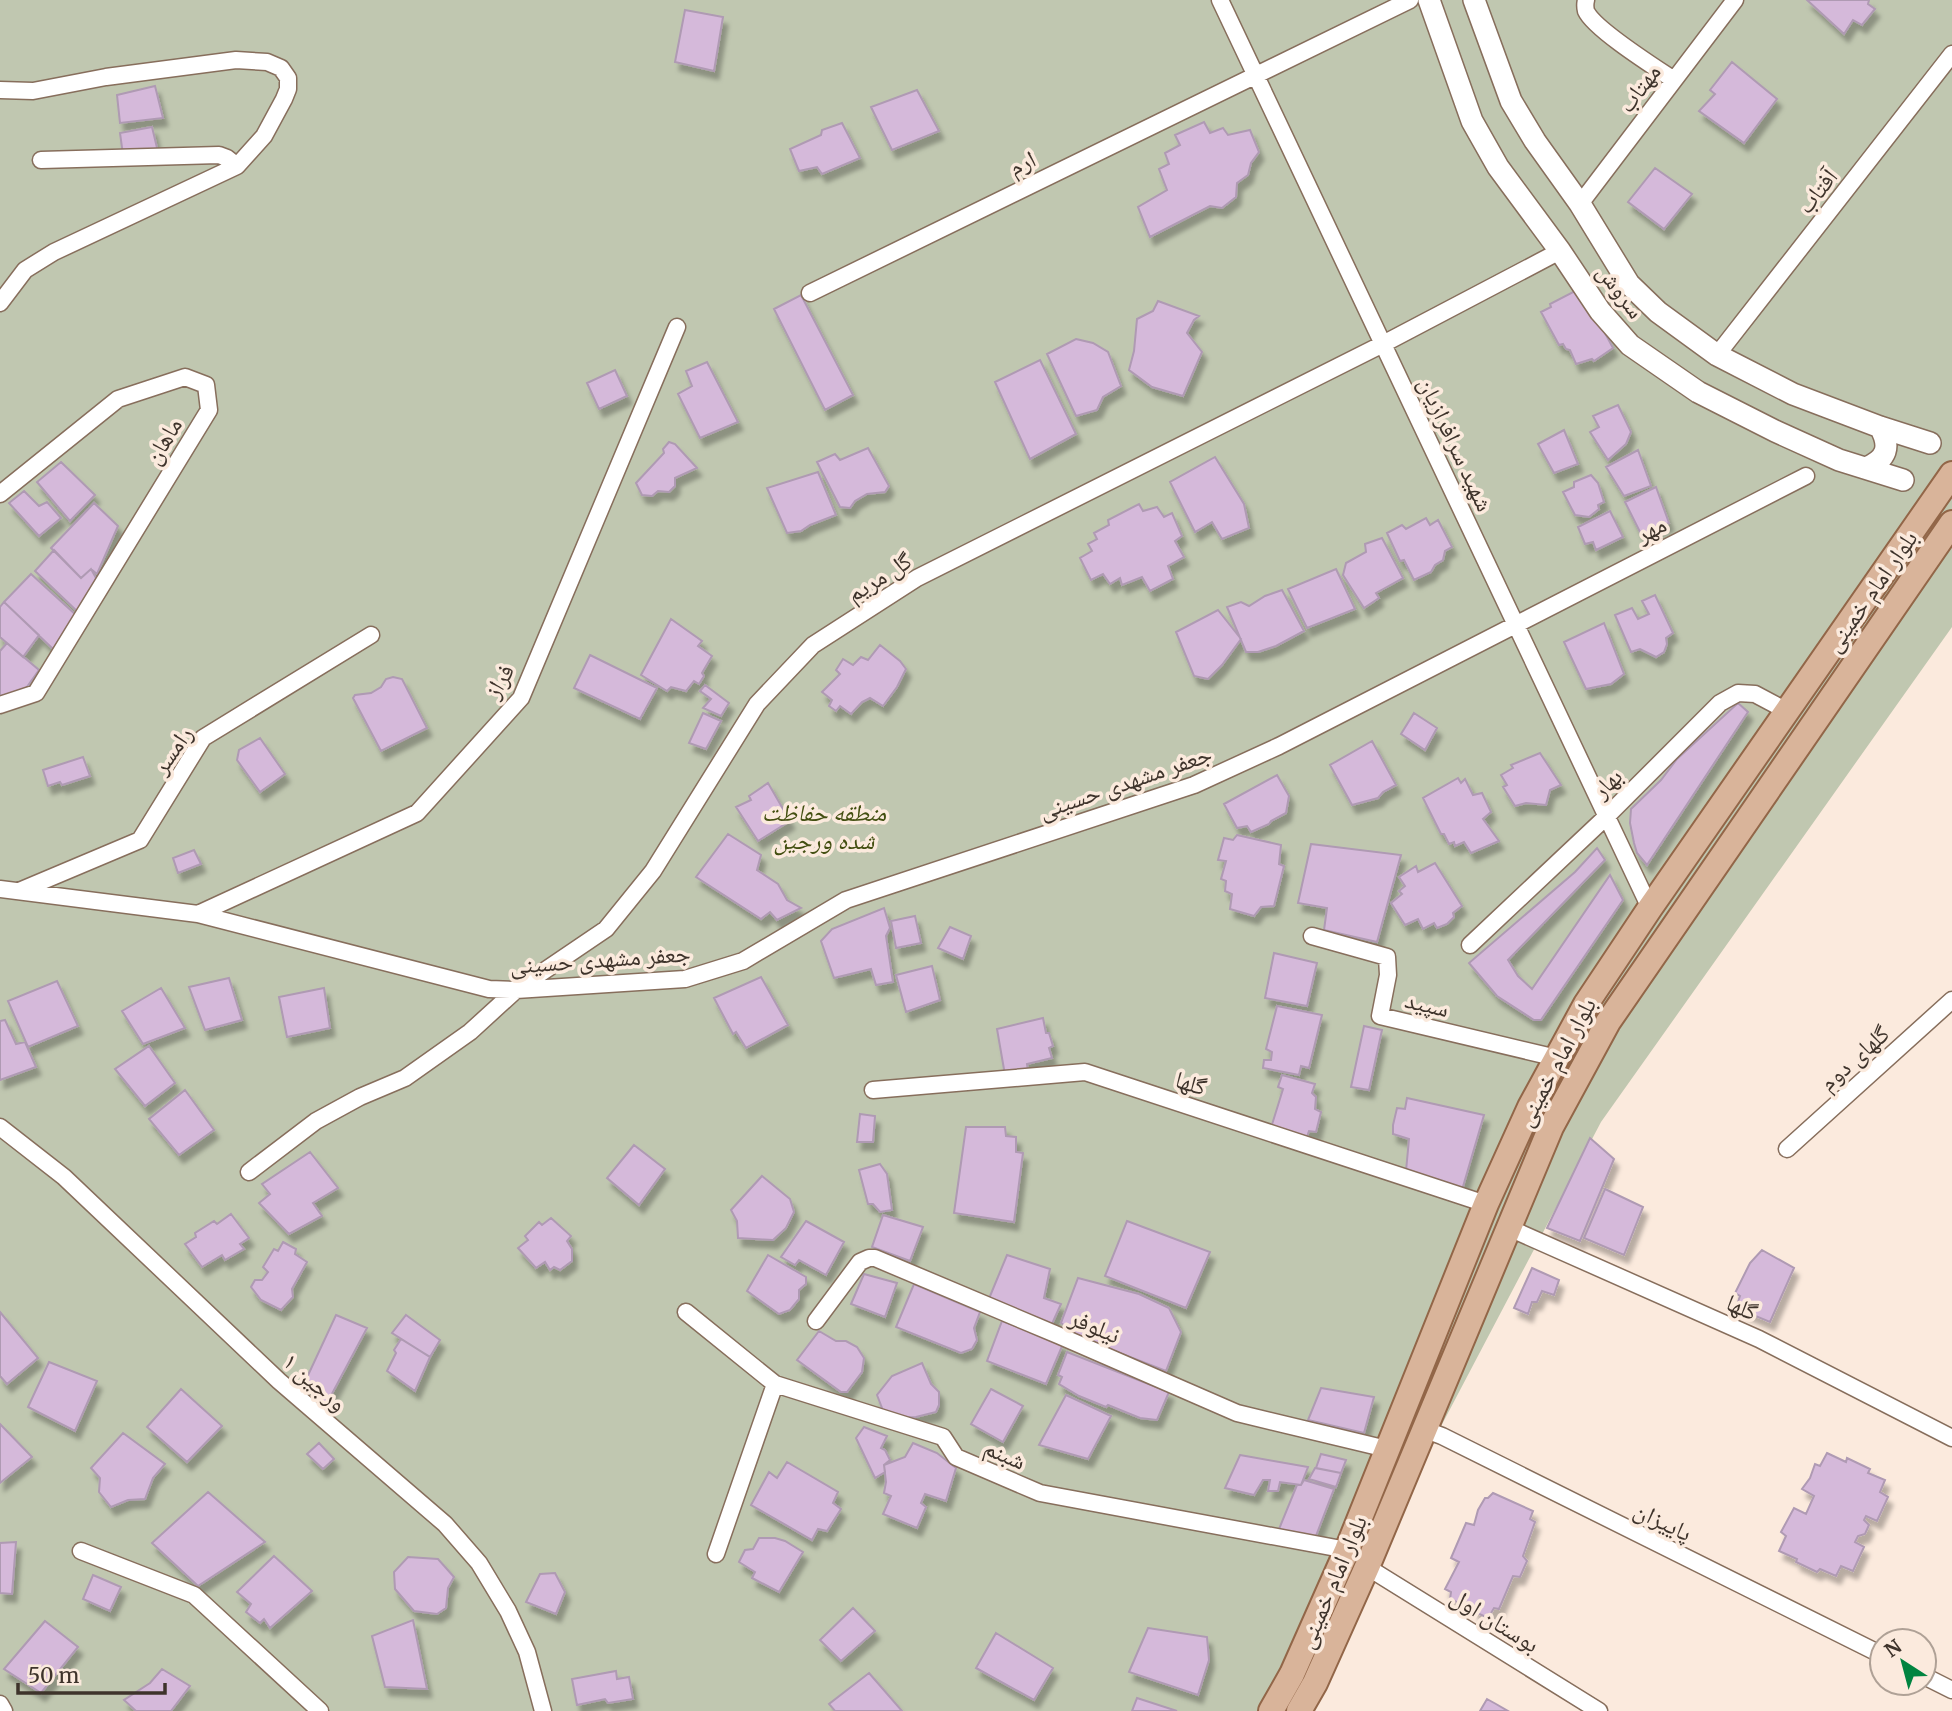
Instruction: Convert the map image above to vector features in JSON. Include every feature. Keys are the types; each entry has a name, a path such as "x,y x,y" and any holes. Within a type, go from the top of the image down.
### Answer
{"main road":[{"name":"بلوار امام خمینی","path":"1271,1711 1292,1674 1347,1550 1486,1204 1530,1107 1586,1004 1952,474"},
{"name":"بلوار امام خمینی","path":"1299,1711 1315,1683 1367,1567 1551,1127 1608,1023 1952,523"}],"street":[{"name":"شهید سرافرازیان","path":"1220,0 1650,908"},
{"name":"ارم","path":"810,293 1410,0"},
{"name":"سروش","path":"1429,0 1472,121 1498,167 1600,311 1630,345 1698,391 1775,431 1839,460 1903,480"},
{"name":"سروش","path":"1474,0 1511,102 1580,204 1629,284 1658,312 1717,355 1793,394 1930,443"},
{"path":"1586,0 1587,12 1593,20 1622,45 1674,80"},
{"name":"مهتاب","path":"1580,204 1735,0"},
{"name":"آفتاب","path":"1717,355 1952,54"},
{"path":"0,90 33,91 106,77 236,61 267,62 281,68 288,78 288,89 264,136 237,166 54,252 25,270 0,303"},
{"path":"41,160 219,155 237,166"},
{"name":"گل مریم","path":"249,1172 316,1121 360,1097 405,1078 470,1032 516,990 606,929 653,871 757,704 813,645 917,578 1383,344 1560,251"},
{"name":"فراز","path":"198,914 417,814 521,698 677,327"},
{"name":"ماهان","path":"0,494 118,399 185,377 206,386 209,410 36,693 0,705"},
{"path":"1866,468 1878,463 1886,452 1887,439 1881,427"},
{"name":"مهر","path":"1516,623 1806,476"},
{"name":"جعفر مشهدی حسینی","path":"0,889 198,914 489,989 516,990 685,979 743,961 846,900 1194,785 1279,746 1516,623"},
{"name":"رامسر","path":"17,891 140,840 203,738 371,635"},
{"name":"بهار","path":"1470,945 1607,816 1720,703 1738,693 1755,694 1787,711"},
{"name":"سپید","path":"1312,936 1387,957 1388,975 1380,1016 1557,1058"},
{"name":"گلهای دوم","path":"1787,1149 1952,1000"},
{"name":"گلها","path":"873,1090 1085,1072 1486,1204"},
{"name":"ورجین ۱","path":"0,1127 64,1177 279,1381 445,1524 479,1563 508,1611 527,1653 542,1711"},
{"name":"گلها","path":"1509,1228 1759,1339 1952,1438"},
{"name":"نیلوفر","path":"816,1321 860,1262 875,1258 1237,1413 1387,1449"},
{"name":"شبنم","path":"685,1312 775,1384 943,1437 956,1457 1040,1493 1347,1550"},
{"path":"716,1554 775,1384"},
{"name":"پاییزان","path":"1423,1429 1868,1648"},
{"path":"81,1551 194,1595 320,1711"},
{"name":"بوستان اول","path":"1367,1567 1600,1711"},
{"path":"0,1704 4,1711"}],"green space":[{"name":"منطقه حفاظت شده ورجین","path":"0,0 1952,0 1952,627 1601,1122 1367,1567 1313,1711 0,1711"}],"building":[{"path":"1807,0 1869,0 1868,4 1875,9 1862,25 1853,20 1844,34"},
{"path":"685,10 723,17 714,71 675,62"},
{"path":"1732,62 1777,99 1744,143 1699,111 1715,94 1710,90"},
{"path":"155,86 163,118 120,123 117,95"},
{"path":"917,90 939,131 892,150 871,107"},
{"path":"1204,122 1210,133 1223,128 1228,135 1250,130 1259,152 1251,163 1248,175 1237,183 1236,197 1222,208 1210,206 1150,237 1138,207 1167,190 1159,169 1169,164 1165,153 1180,145 1175,135"},
{"path":"842,123 860,158 822,174 817,167 799,171 790,149 821,135 822,130"},
{"path":"152,127 158,152 123,155 120,133"},
{"path":"1655,168 1692,194 1664,229 1628,202"},
{"path":"1575,291 1584,294 1613,348 1594,361 1592,359 1576,364 1570,350 1563,344 1559,345 1541,312"},
{"path":"801,295 853,395 825,410 774,309"},
{"path":"1158,301 1199,316 1187,333 1202,352 1183,396 1152,387 1129,370 1137,319 1153,311"},
{"path":"1076,339 1093,343 1108,352 1121,386 1103,397 1097,410 1076,416 1047,354"},
{"path":"1040,360 1076,434 1030,459 995,382"},
{"path":"707,362 738,422 700,438 678,394 692,386 686,371"},
{"path":"615,370 627,396 599,409 587,383"},
{"path":"1618,405 1631,432 1626,444 1608,460 1590,432 1599,427 1593,416"},
{"path":"1564,430 1578,464 1554,473 1538,444"},
{"path":"669,442 675,444 697,468 675,478 675,486 669,492 658,491 652,496 642,495 636,483 664,453 663,449"},
{"path":"868,448 889,486 885,492 867,494 855,501 850,508 840,507 817,462 835,454 840,460"},
{"path":"1638,450 1651,486 1624,496 1606,467"},
{"path":"1215,457 1244,504 1249,528 1222,539 1212,522 1195,532 1170,482"},
{"path":"61,462 95,495 70,521 37,482"},
{"path":"818,472 836,515 801,531 787,533 767,488"},
{"path":"1591,475 1598,483 1604,502 1598,505 1599,509 1589,517 1575,515 1563,492 1574,487 1574,482"},
{"path":"1656,487 1669,523 1642,536 1625,502"},
{"path":"24,491 39,506 47,502 61,518 39,536 9,503"},
{"path":"94,503 118,526 97,574 91,569 81,578 51,548"},
{"path":"1139,504 1143,511 1157,507 1164,517 1172,513 1182,536 1175,541 1184,557 1168,566 1173,579 1150,591 1142,577 1122,585 1120,578 1110,584 1103,574 1091,580 1080,558 1092,551 1088,544 1097,539 1094,533 1109,525 1108,520"},
{"path":"1610,511 1623,537 1596,550 1593,542 1585,544 1578,527"},
{"path":"1426,518 1430,525 1438,520 1452,547 1445,551 1443,560 1435,565 1431,572 1414,580 1404,560 1400,561 1387,533 1402,525 1406,529"},
{"path":"1382,538 1403,578 1376,593 1379,598 1364,608 1343,575 1346,563 1366,552 1365,544"},
{"path":"54,550 81,578 91,569 96,578 79,613 35,571"},
{"path":"1336,569 1355,609 1307,628 1288,589"},
{"path":"31,574 76,615 53,649 4,602"},
{"path":"1282,590 1304,631 1276,646 1258,652 1246,652 1227,607 1241,602 1249,606"},
{"path":"1655,595 1673,633 1666,638 1664,652 1656,657 1640,649 1631,652 1615,615 1632,608 1638,619 1649,614 1642,601"},
{"path":"4,602 39,635 23,657 0,637 0,607"},
{"path":"1218,610 1241,639 1208,679 1194,676 1176,632"},
{"path":"671,619 702,641 698,646 712,656 699,684 694,681 686,691 671,687 667,691 641,675"},
{"path":"1604,623 1624,674 1611,684 1586,689 1564,642"},
{"path":"7,643 39,670 24,691 0,696 0,651"},
{"path":"880,645 906,669 883,706 870,698 851,714 840,706 836,711 829,706 832,700 822,692 840,674 836,670 843,659 853,665 861,657 868,660"},
{"path":"590,655 657,688 640,719 574,688"},
{"path":"386,679 402,679 427,728 381,751 353,698 355,695 371,693 381,687"},
{"path":"705,685 729,703 721,716 703,708 711,699 700,691"},
{"path":"1738,703 1748,712 1647,865 1637,853 1634,843 1630,823 1631,809 1661,780 1677,759"},
{"path":"703,713 721,721 706,749 689,743"},
{"path":"1414,713 1437,728 1425,750 1401,734"},
{"path":"260,738 285,774 260,792 237,760 239,750"},
{"path":"1372,741 1396,785 1378,798 1352,805 1330,765"},
{"path":"1540,753 1561,785 1550,790 1546,805 1526,803 1515,806 1503,787 1507,785 1501,775 1513,768 1511,765"},
{"path":"83,757 90,776 62,785 60,782 48,786 43,770"},
{"path":"1277,775 1289,796 1286,813 1251,832 1247,826 1237,828 1224,804"},
{"path":"1458,778 1461,783 1465,779 1473,795 1482,793 1491,812 1483,819 1499,841 1471,853 1464,842 1455,846 1454,842 1449,844 1423,798"},
{"path":"768,783 790,821 758,841 736,807 751,800 749,796"},
{"path":"728,834 761,855 757,870 778,884 787,900 801,908 777,920 770,912 761,919 696,877"},
{"path":"1237,835 1281,845 1279,864 1284,866 1274,906 1261,907 1254,916 1230,909 1232,894 1225,891 1226,881 1221,879 1226,861 1218,860 1224,838 1233,840"},
{"path":"1311,844 1401,855 1377,942 1324,930 1327,908 1298,903"},
{"path":"1597,848 1605,860 1508,960 1518,976 1532,989 1610,875 1623,900 1541,1020 1534,1020 1497,996 1469,963 1575,872"},
{"path":"194,850 201,864 178,873 173,858"},
{"path":"1435,863 1462,906 1453,913 1454,917 1447,924 1437,928 1434,923 1423,929 1418,919 1405,925 1391,903 1402,894 1399,891 1405,886 1399,877 1416,866 1418,872"},
{"path":"884,908 890,928 886,936 893,982 876,985 871,969 834,978 821,941 832,929"},
{"path":"915,916 921,943 896,948 891,921"},
{"path":"950,927 971,936 963,959 938,948"},
{"path":"1274,953 1317,963 1307,1006 1265,998"},
{"path":"932,966 940,1000 906,1012 896,975"},
{"path":"761,977 788,1025 746,1048 736,1032 733,1034 714,998"},
{"path":"229,978 242,1020 205,1030 189,987"},
{"path":"57,981 78,1026 28,1047 8,1001"},
{"path":"161,988 185,1028 143,1044 122,1011"},
{"path":"324,988 330,1028 287,1037 279,997"},
{"path":"1277,1006 1322,1015 1309,1068 1301,1066 1299,1075 1263,1068 1264,1060 1271,1060 1272,1052 1266,1049"},
{"path":"1043,1018 1046,1033 1049,1033 1053,1046 1049,1048 1052,1058 1027,1064 1028,1071 1005,1075 997,1029"},
{"path":"5,1020 16,1044 25,1042 36,1067 0,1080 0,1021"},
{"path":"1364,1026 1382,1030 1369,1090 1351,1087"},
{"path":"149,1046 175,1083 145,1106 115,1069"},
{"path":"1282,1075 1315,1084 1312,1093 1316,1097 1315,1109 1321,1112 1316,1132 1309,1131 1305,1142 1270,1131 1283,1089 1278,1087"},
{"path":"185,1090 214,1130 179,1155 149,1119"},
{"path":"1407,1098 1484,1115 1462,1190 1406,1171 1409,1139 1393,1134 1393,1125 1397,1108 1405,1109"},
{"path":"860,1114 875,1116 873,1142 857,1142"},
{"path":"966,1127 1005,1127 1006,1136 1016,1137 1016,1152 1023,1153 1014,1222 954,1213"},
{"path":"1590,1138 1614,1159 1580,1241 1547,1228"},
{"path":"634,1145 665,1169 639,1205 607,1178"},
{"path":"310,1152 338,1188 313,1203 322,1216 289,1234 259,1203 270,1194 262,1184"},
{"path":"880,1164 887,1174 892,1210 880,1212 873,1204 868,1204 859,1170"},
{"path":"762,1176 790,1199 794,1212 786,1228 773,1240 738,1238 737,1221 731,1210"},
{"path":"1605,1189 1643,1207 1624,1255 1584,1238"},
{"path":"231,1214 249,1238 240,1244 244,1249 225,1260 222,1255 202,1267 185,1244 196,1237 195,1233 214,1221 217,1224"},
{"path":"883,1215 923,1227 910,1261 872,1247"},
{"path":"551,1218 571,1236 567,1241 572,1249 572,1261 560,1270 554,1267 550,1270 545,1262 536,1268 518,1248 528,1240 525,1236 539,1222 542,1225"},
{"path":"806,1221 844,1242 826,1275 799,1260 795,1265 781,1257"},
{"path":"1127,1221 1210,1252 1186,1308 1105,1276"},
{"path":"283,1242 296,1249 295,1254 307,1262 292,1289 293,1297 281,1310 261,1300 251,1287 255,1280 262,1280 268,1272 263,1267 274,1249 278,1251"},
{"path":"1762,1250 1794,1268 1770,1322 1736,1308 1740,1296 1735,1293 1750,1263"},
{"path":"768,1255 806,1277 806,1284 799,1290 799,1299 790,1310 779,1314 747,1291"},
{"path":"1007,1255 1050,1269 1044,1298 1061,1304 1051,1326 988,1301"},
{"path":"1532,1268 1559,1280 1554,1295 1542,1291 1537,1302 1532,1302 1528,1314 1514,1308"},
{"path":"864,1274 897,1283 885,1317 851,1304"},
{"path":"1078,1278 1139,1294 1169,1308 1181,1332 1166,1371 1081,1338 1061,1323"},
{"path":"914,1284 980,1312 974,1328 977,1340 972,1349 961,1353 896,1327"},
{"path":"0,1312 38,1358 7,1384 0,1376"},
{"path":"336,1315 367,1328 326,1405 303,1386"},
{"path":"406,1315 440,1340 430,1357 392,1333"},
{"path":"1002,1321 1063,1344 1046,1384 987,1361"},
{"path":"819,1331 836,1341 846,1341 857,1347 864,1358 862,1372 847,1392 841,1392 797,1360"},
{"path":"401,1339 430,1357 415,1391 387,1371"},
{"path":"1067,1352 1169,1392 1157,1420 1140,1418 1108,1405 1106,1407 1059,1384 1062,1377 1058,1375"},
{"path":"49,1362 97,1381 75,1431 28,1407"},
{"path":"922,1363 931,1384 939,1392 936,1412 896,1418 882,1412 877,1395 892,1376"},
{"path":"1321,1388 1374,1397 1364,1433 1308,1420"},
{"path":"181,1389 222,1426 187,1462 147,1427"},
{"path":"991,1389 1023,1406 1003,1442 971,1424"},
{"path":"1066,1395 1111,1416 1088,1459 1039,1445"},
{"path":"0,1424 32,1457 0,1483"},
{"path":"864,1427 887,1436 881,1448 890,1460 884,1465 885,1472 875,1478 856,1438"},
{"path":"123,1433 165,1464 153,1478 145,1499 128,1500 111,1507 99,1492 100,1478 91,1468"},
{"path":"319,1443 334,1459 323,1469 307,1454"},
{"path":"913,1443 937,1453 956,1468 946,1501 925,1494 921,1503 926,1507 917,1528 883,1514 891,1496 884,1493 884,1465 905,1457"},
{"path":"1827,1453 1846,1462 1847,1458 1870,1469 1868,1473 1885,1480 1880,1492 1888,1497 1877,1521 1866,1516 1864,1520 1869,1525 1865,1534 1858,1536 1855,1542 1864,1547 1853,1571 1841,1566 1836,1576 1820,1569 1817,1572 1779,1551 1786,1536 1781,1532 1794,1508 1806,1514 1814,1496 1802,1489 1815,1464 1820,1466"},
{"path":"1321,1454 1346,1460 1341,1473 1316,1468"},
{"path":"1240,1455 1308,1467 1301,1485 1280,1482 1278,1491 1268,1491 1270,1480 1263,1480 1254,1495 1225,1488"},
{"path":"787,1462 838,1492 833,1503 841,1509 827,1531 818,1529 812,1540 751,1505 769,1472 777,1478"},
{"path":"1315,1468 1341,1473 1336,1487 1309,1479"},
{"path":"1304,1480 1334,1489 1314,1541 1277,1534 1297,1485 1301,1485"},
{"path":"208,1492 265,1542 198,1586 152,1543"},
{"path":"1493,1493 1533,1511 1530,1519 1535,1522 1523,1556 1527,1561 1520,1577 1513,1576 1499,1609 1494,1608 1488,1618 1475,1612 1473,1606 1467,1603 1465,1606 1450,1599 1451,1592 1445,1589 1459,1562 1451,1558 1466,1523 1474,1525 1485,1498"},
{"path":"759,1538 785,1541 803,1552 779,1592 752,1578 755,1572 739,1562 745,1550 753,1549"},
{"path":"16,1542 12,1594 0,1593 0,1543"},
{"path":"274,1556 312,1591 270,1628 264,1619 260,1623 246,1612 251,1604 237,1592"},
{"path":"408,1557 438,1559 454,1577 448,1588 446,1608 437,1614 414,1611 395,1589 394,1572"},
{"path":"555,1573 565,1592 556,1614 526,1602 540,1574"},
{"path":"93,1575 121,1587 110,1611 83,1599"},
{"path":"853,1608 875,1631 841,1661 820,1640"},
{"path":"413,1620 427,1689 385,1687 372,1636"},
{"path":"45,1621 78,1647 41,1693 4,1669"},
{"path":"1148,1628 1207,1637 1209,1660 1198,1695 1129,1672"},
{"path":"996,1633 1053,1668 1034,1700 976,1668"},
{"path":"162,1669 190,1686 171,1711 136,1711 124,1700 150,1683"},
{"path":"616,1671 617,1679 629,1677 633,1699 608,1703 605,1699 577,1705 572,1679"},
{"path":"869,1673 902,1711 835,1711 829,1704"},
{"path":"1137,1698 1177,1711 1132,1711"},
{"path":"1487,1699 1496,1704 1508,1711 1480,1711"}]}
